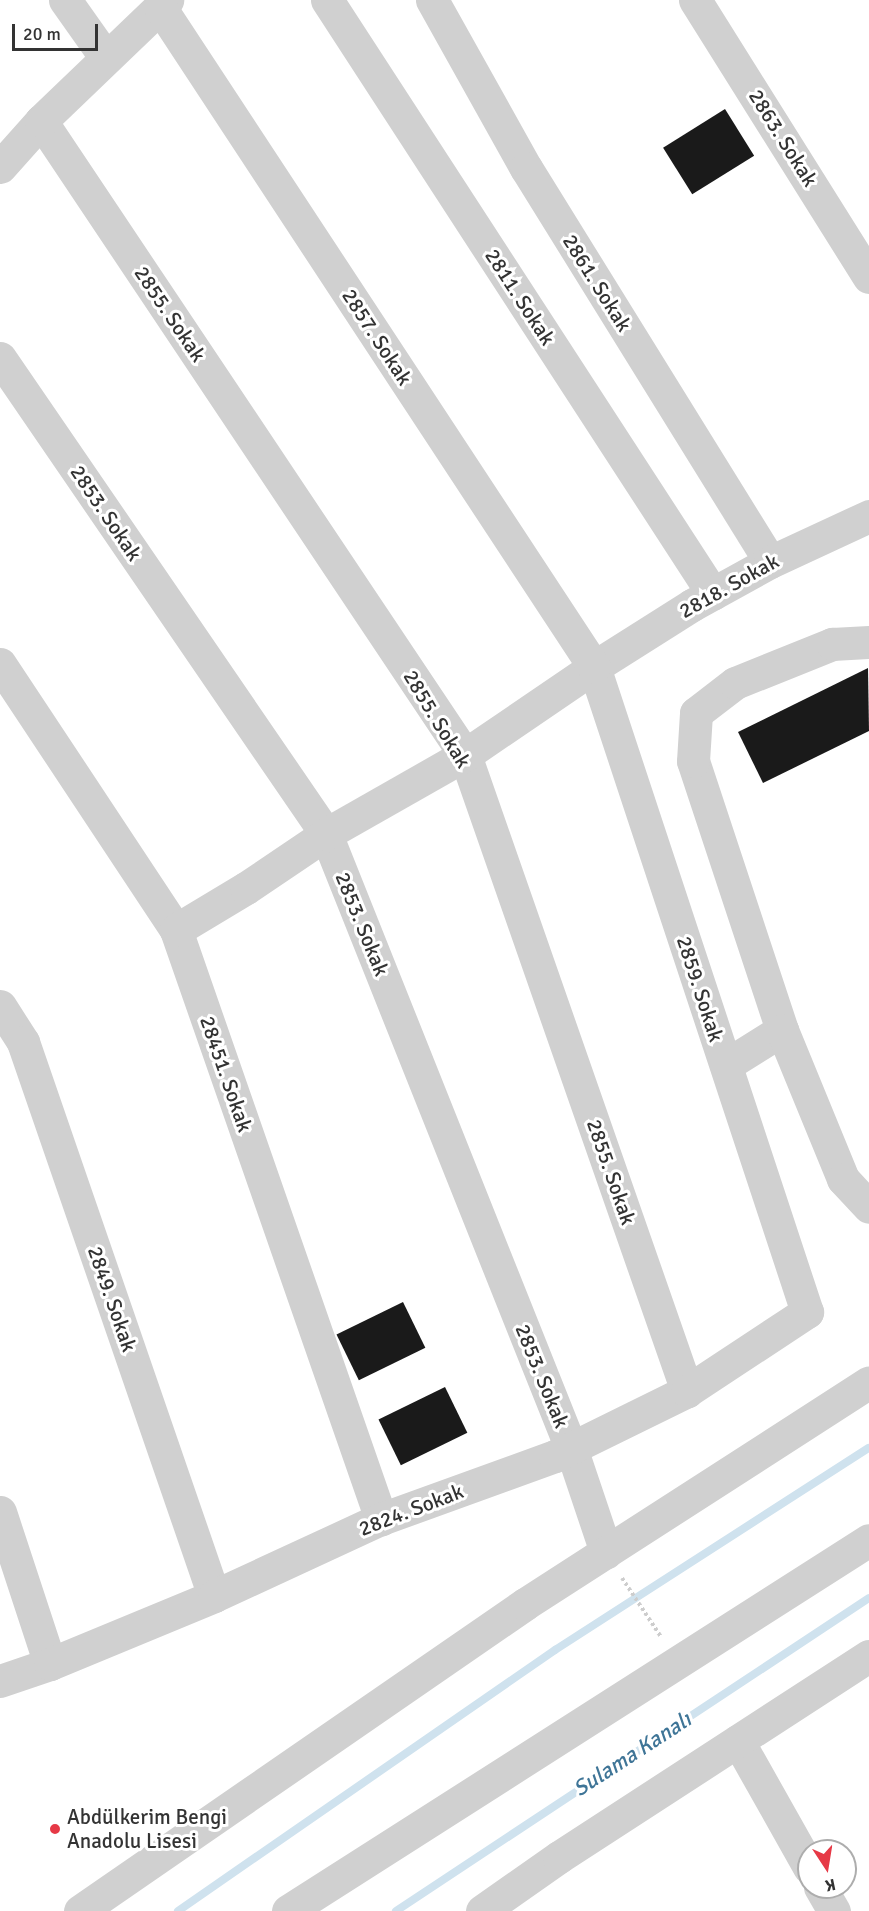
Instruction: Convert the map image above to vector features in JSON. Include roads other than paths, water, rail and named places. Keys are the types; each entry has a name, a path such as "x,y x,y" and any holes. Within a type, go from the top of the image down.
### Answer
{"street":[{"path":"65,0 106,58"},
{"name":"2811. Sokak","path":"327,0 713,594"},
{"name":"2861. Sokak","path":"432,0 526,168 770,562"},
{"name":"2863. Sokak","path":"695,0 869,277"},
{"path":"0,168 41,121 163,3"},
{"name":"2857. Sokak","path":"163,3 594,667"},
{"name":"2855. Sokak","path":"41,121 465,755 687,1390"},
{"name":"2853. Sokak","path":"0,358 326,834 571,1448 606,1552"},
{"name":"2818. Sokak","path":"176,930 246,888 326,834 465,755 594,667 713,594 770,562 869,516"},
{"path":"869,642 832,644 735,683 696,712 693,761 782,1030 843,1179 869,1207"},
{"name":"28451. Sokak","path":"0,664 176,930 381,1519"},
{"name":"2859. Sokak","path":"594,667 807,1312"},
{"name":"2849. Sokak","path":"0,1006 23,1042 214,1596"},
{"path":"726,1065 782,1030"},
{"name":"2824. Sokak","path":"0,1681 50,1664 214,1596 381,1519 571,1448 687,1390 807,1312"},
{"path":"80,1911 515,1611 869,1383"},
{"path":"0,1512 50,1664"},
{"path":"288,1911 869,1539"},
{"path":"482,1911 559,1857 869,1656"},
{"path":"738,1741 797,1846"}],"waterway":[{"path":"178,1911 555,1650 869,1448"},
{"name":"Sulama Kanalı","path":"396,1911 869,1598"}],"place":[{"name":"Abdülkerim Bengi Anadolu Lisesi","path":"55,1829"}]}
